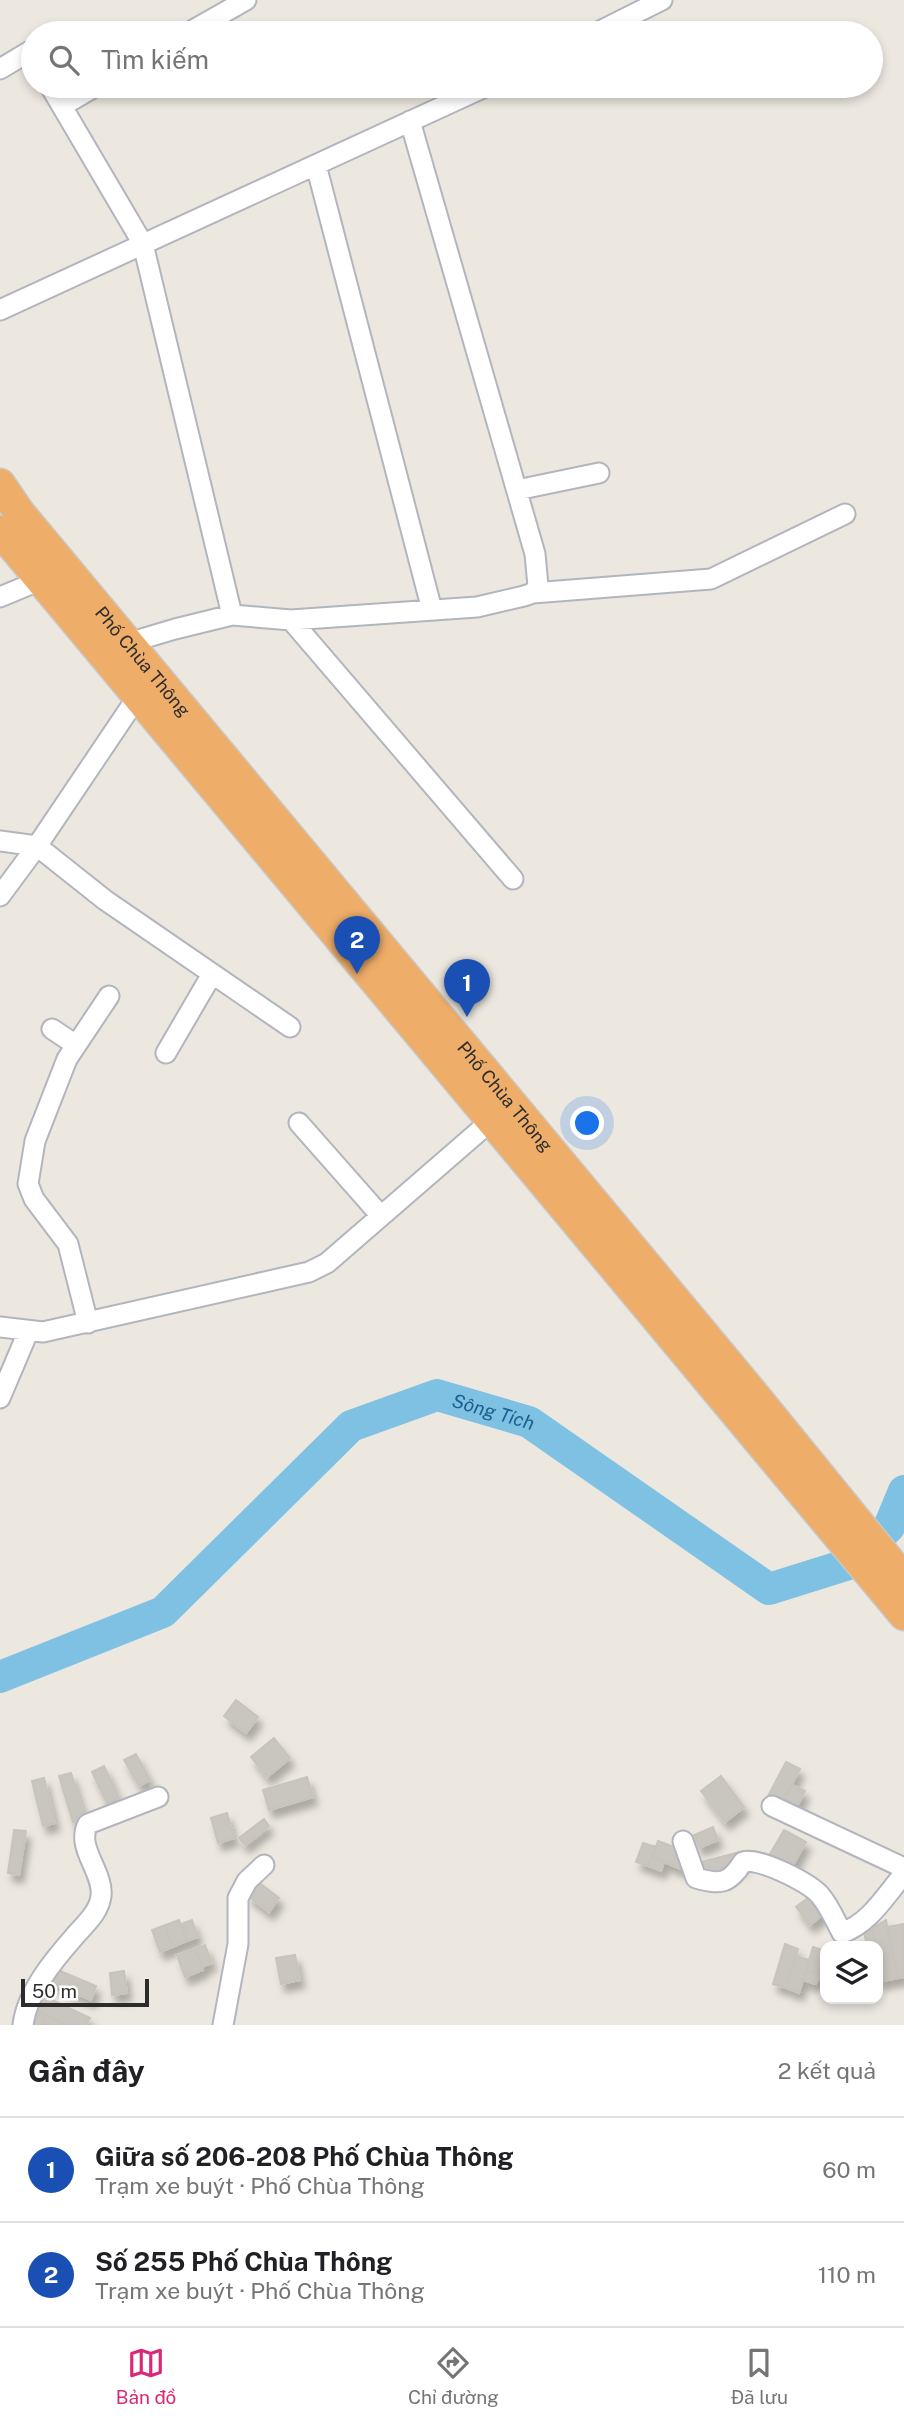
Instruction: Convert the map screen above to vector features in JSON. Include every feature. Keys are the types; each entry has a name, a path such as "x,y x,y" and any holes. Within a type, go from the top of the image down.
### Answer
{"highway":[{"name":"Phố Chùa Thông","path":"0,484 19,512 740,1398 904,1615"},
{"name":"Phố Chùa Thông","path":"0,531 492,1120 904,1579"}],"street":[{"path":"209,21 246,0"},
{"path":"620,21 662,0"},
{"path":"0,69 21,56"},
{"path":"57,98 143,244 232,615"},
{"path":"62,106 76,98"},
{"path":"0,310 461,98"},
{"path":"410,121 535,554 539,580 533,593"},
{"path":"316,164 432,610"},
{"path":"517,490 599,473"},
{"path":"128,643 232,615 291,620 477,607 533,593 711,579 845,514"},
{"path":"0,597 41,580"},
{"path":"291,620 513,879"},
{"path":"0,896 138,696"},
{"path":"0,841 37,846 105,900 290,1027"},
{"path":"166,1053 212,974"},
{"path":"88,1323 68,1244 34,1199 27,1184 38,1133 55,1088 76,1045 109,996"},
{"path":"52,1029 76,1045"},
{"path":"0,1327 43,1332 309,1272 327,1263 492,1120"},
{"path":"299,1123 339,1165 381,1216"},
{"path":"0,1398 28,1332"},
{"path":"23,2025 24,2016 35,1992 65,1947 98,1907 100,1884 84,1839 88,1824 158,1797"},
{"path":"772,1806 904,1868"},
{"path":"682,1841 696,1878 715,1884 733,1877 744,1862 751,1859 808,1885 821,1896 842,1933 855,1929 872,1914 904,1874"},
{"path":"223,2025 238,1944 238,1898 247,1881 264,1865"}],"building":[{"path":"236,1700 258,1717 246,1733 224,1716"},
{"path":"274,1738 290,1758 267,1777 251,1757"},
{"path":"136,1754 150,1780 139,1786 124,1760"},
{"path":"786,1762 800,1769 781,1805 767,1798"},
{"path":"104,1766 119,1798 107,1803 92,1772"},
{"path":"71,1773 85,1818 73,1822 59,1776"},
{"path":"721,1776 744,1807 725,1822 701,1791"},
{"path":"307,1777 313,1797 269,1810 263,1790"},
{"path":"44,1778 55,1823 43,1826 32,1781"},
{"path":"792,1785 805,1791 794,1812 781,1805"},
{"path":"227,1813 234,1838 218,1843 211,1818"},
{"path":"264,1819 269,1826 245,1845 239,1838"},
{"path":"713,1827 718,1840 699,1848 694,1835"},
{"path":"14,1830 26,1831 19,1875 8,1873"},
{"path":"784,1830 806,1842 792,1867 770,1854"},
{"path":"658,1841 690,1853 683,1870 652,1857"},
{"path":"643,1843 656,1847 648,1866 636,1862"},
{"path":"740,1852 743,1865 704,1874 701,1862"},
{"path":"652,1857 664,1862 661,1871 648,1866"},
{"path":"257,1881 279,1898 269,1912 247,1895"},
{"path":"813,1894 827,1911 810,1925 796,1907"},
{"path":"179,1920 187,1941 173,1947 165,1925"},
{"path":"192,1920 198,1937 187,1941 181,1924"},
{"path":"886,1920 898,1978 883,1981 883,1941 875,1941 872,1928"},
{"path":"904,1924 904,1977 898,1978 887,1927"},
{"path":"165,1925 173,1947 160,1952 152,1930"},
{"path":"872,1928 875,1941 866,1941 864,1932"},
{"path":"785,1944 798,1949 786,1988 773,1984"},
{"path":"205,1945 212,1963 202,1967 195,1949"},
{"path":"813,1947 820,1949 820,1975 806,1970"},
{"path":"195,1949 203,1970 185,1977 177,1955"},
{"path":"295,1955 300,1980 281,1984 276,1958"},
{"path":"796,1956 809,1960 799,1993 786,1988"},
{"path":"53,1968 96,1986 91,2000 47,1982"},
{"path":"806,1970 820,1975 816,1984 803,1980"},
{"path":"124,1971 127,1993 112,1995 110,1973"},
{"path":"35,1992 90,2018 86,2025 67,2025 28,2006"},
{"path":"39,2012 46,2015 42,2025 33,2025"},
{"path":"46,2015 67,2025 50,2025 43,2022"}],"waterway":[{"name":"Sông Tích","path":"0,1677 163,1612 351,1426 437,1395 529,1422 769,1589 852,1563 889,1527 904,1491"}],"place":[{"name":"Số 255 Phố Chùa Thông","path":"357,974"},
{"name":"Giữa số 206-208 Phố Chùa Thông","path":"467,1017"}]}
